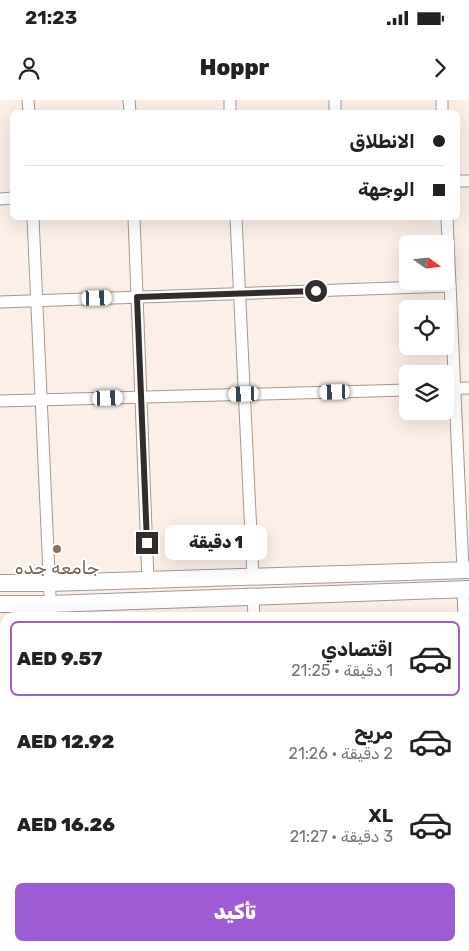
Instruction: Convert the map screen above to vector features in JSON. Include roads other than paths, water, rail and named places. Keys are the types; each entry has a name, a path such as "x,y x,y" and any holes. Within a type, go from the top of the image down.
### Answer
{"street":[{"path":"34,220 50,611"},
{"path":"134,220 148,580"},
{"path":"236,220 252,577"},
{"path":"447,220 448,235"},
{"path":"0,302 399,288"},
{"path":"450,290 450,365"},
{"path":"454,389 469,388"},
{"path":"0,401 399,390"},
{"path":"0,583 466,570 453,420"},
{"path":"0,604 50,611 253,596 466,589 464,612"},
{"path":"253,596 254,612"}],"place":[{"name":"جامعه جده","path":"57,549"}]}
